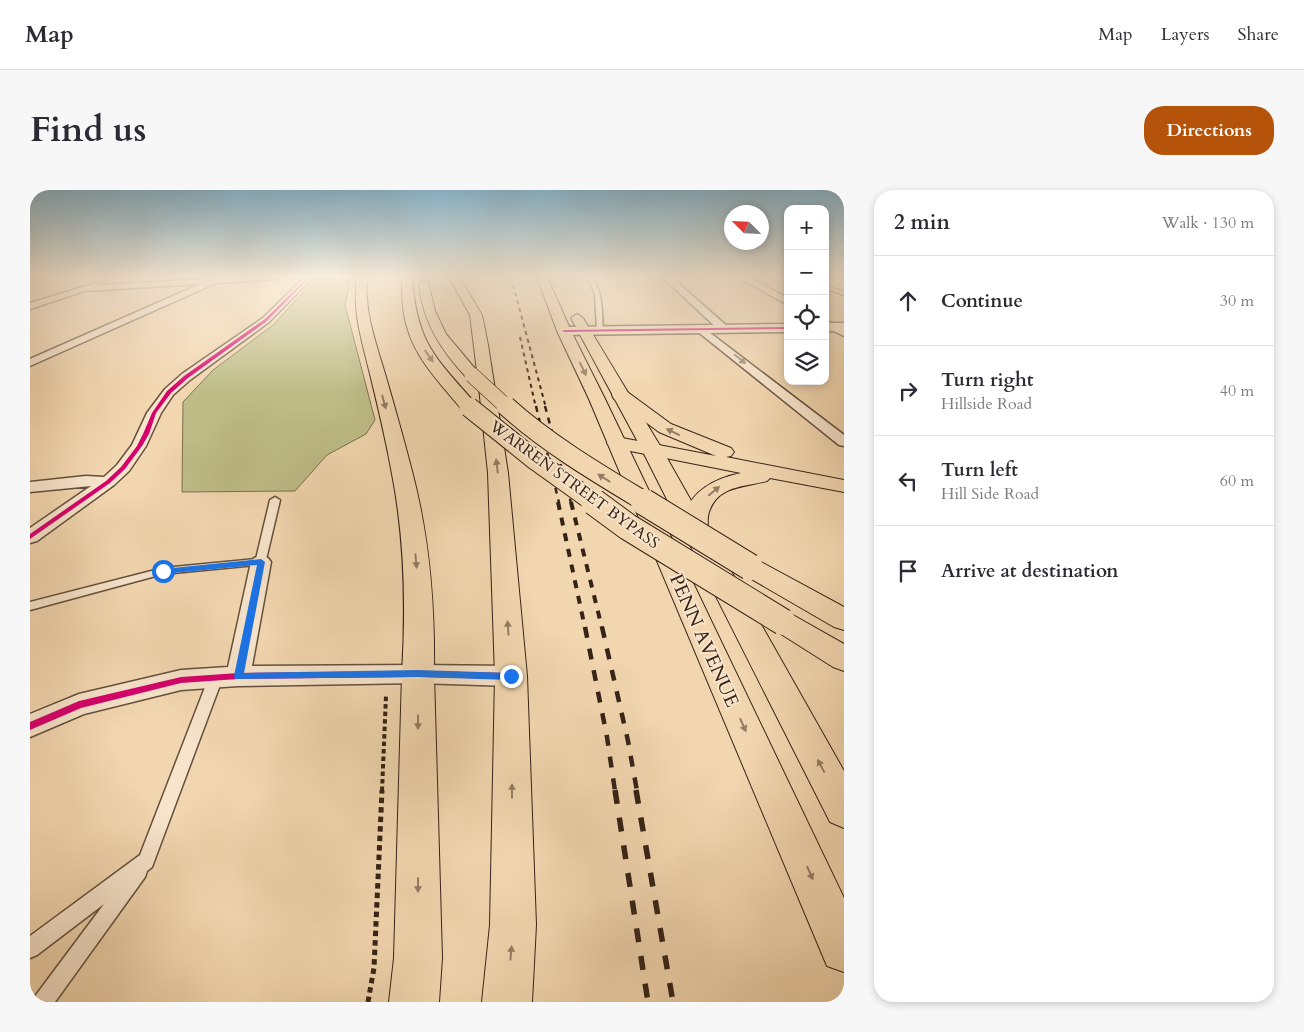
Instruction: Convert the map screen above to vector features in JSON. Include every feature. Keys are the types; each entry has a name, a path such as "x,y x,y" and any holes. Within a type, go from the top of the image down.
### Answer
{"main road":[{"path":"362,315 400,462 413,527 420,604 402,682 418,958 414,1002"},
{"name":"WARREN STREET BYPASS","path":"411,315 416,335 428,355 470,407 535,460 628,527 783,622"},
{"name":"WARREN STREET BYPASS","path":"429,315 439,335 451,352 472,375 519,418 597,473 750,567"},
{"path":"476,315 498,473 511,676 513,925 507,1002"},
{"name":"PENN AVENUE","path":"572,315 580,325 651,448 844,808"},
{"name":"PENN AVENUE","path":"580,325 595,394 844,949"},
{"path":"620,395 671,430 752,462"},
{"path":"617,443 752,462 844,478"},
{"path":"651,448 844,486"},
{"path":"696,534 697,515 702,503 710,493 720,486 736,480 755,477 789,476"},
{"path":"750,567 844,609"},
{"path":"750,567 844,620"},
{"path":"783,622 844,654"},
{"path":"783,622 844,659"}],"street":[{"path":"30,364 139,315"},
{"path":"30,537 108,482 123,468 139,446 154,413 169,392 186,377 271,315"},
{"path":"708,315 724,329"},
{"path":"580,325 701,329 784,328"},
{"path":"701,329 844,442"},
{"path":"30,487 86,481 108,482"},
{"path":"227,677 261,562"},
{"path":"30,726 79,705 181,680 227,677 402,682 511,676"}],"lane":[{"path":"580,325 588,315"},
{"path":"30,606 163,571 261,562 275,500"},
{"path":"43,1002 146,861 227,677"},
{"path":"30,948 146,861"}],"path":[{"path":"368,1002 374,968 402,682"}],"shaded area":[{"path":"282,315 348,315 375,420 366,434 327,455 295,491 182,492 183,402 213,370 273,325"}],"railway":[{"path":"521,315 546,408"},
{"path":"520,337 536,408"},
{"path":"536,406 559,503"},
{"path":"545,406 571,503"},
{"path":"558,502 585,628"},
{"path":"571,502 602,628"},
{"path":"585,627 607,737 615,791"},
{"path":"602,627 628,741 637,791"},
{"path":"615,790 648,1002"},
{"path":"636,790 673,1002"}],"cycle path":[{"path":"30,537 108,482 123,468 139,446 154,413 169,392 186,377 271,315"},
{"path":"564,331 784,328"},
{"path":"30,726 79,705 181,680 238,676 418,674 511,676"}],"route":[{"path":"163,571 261,562 238,676 418,674 511,676"}]}
